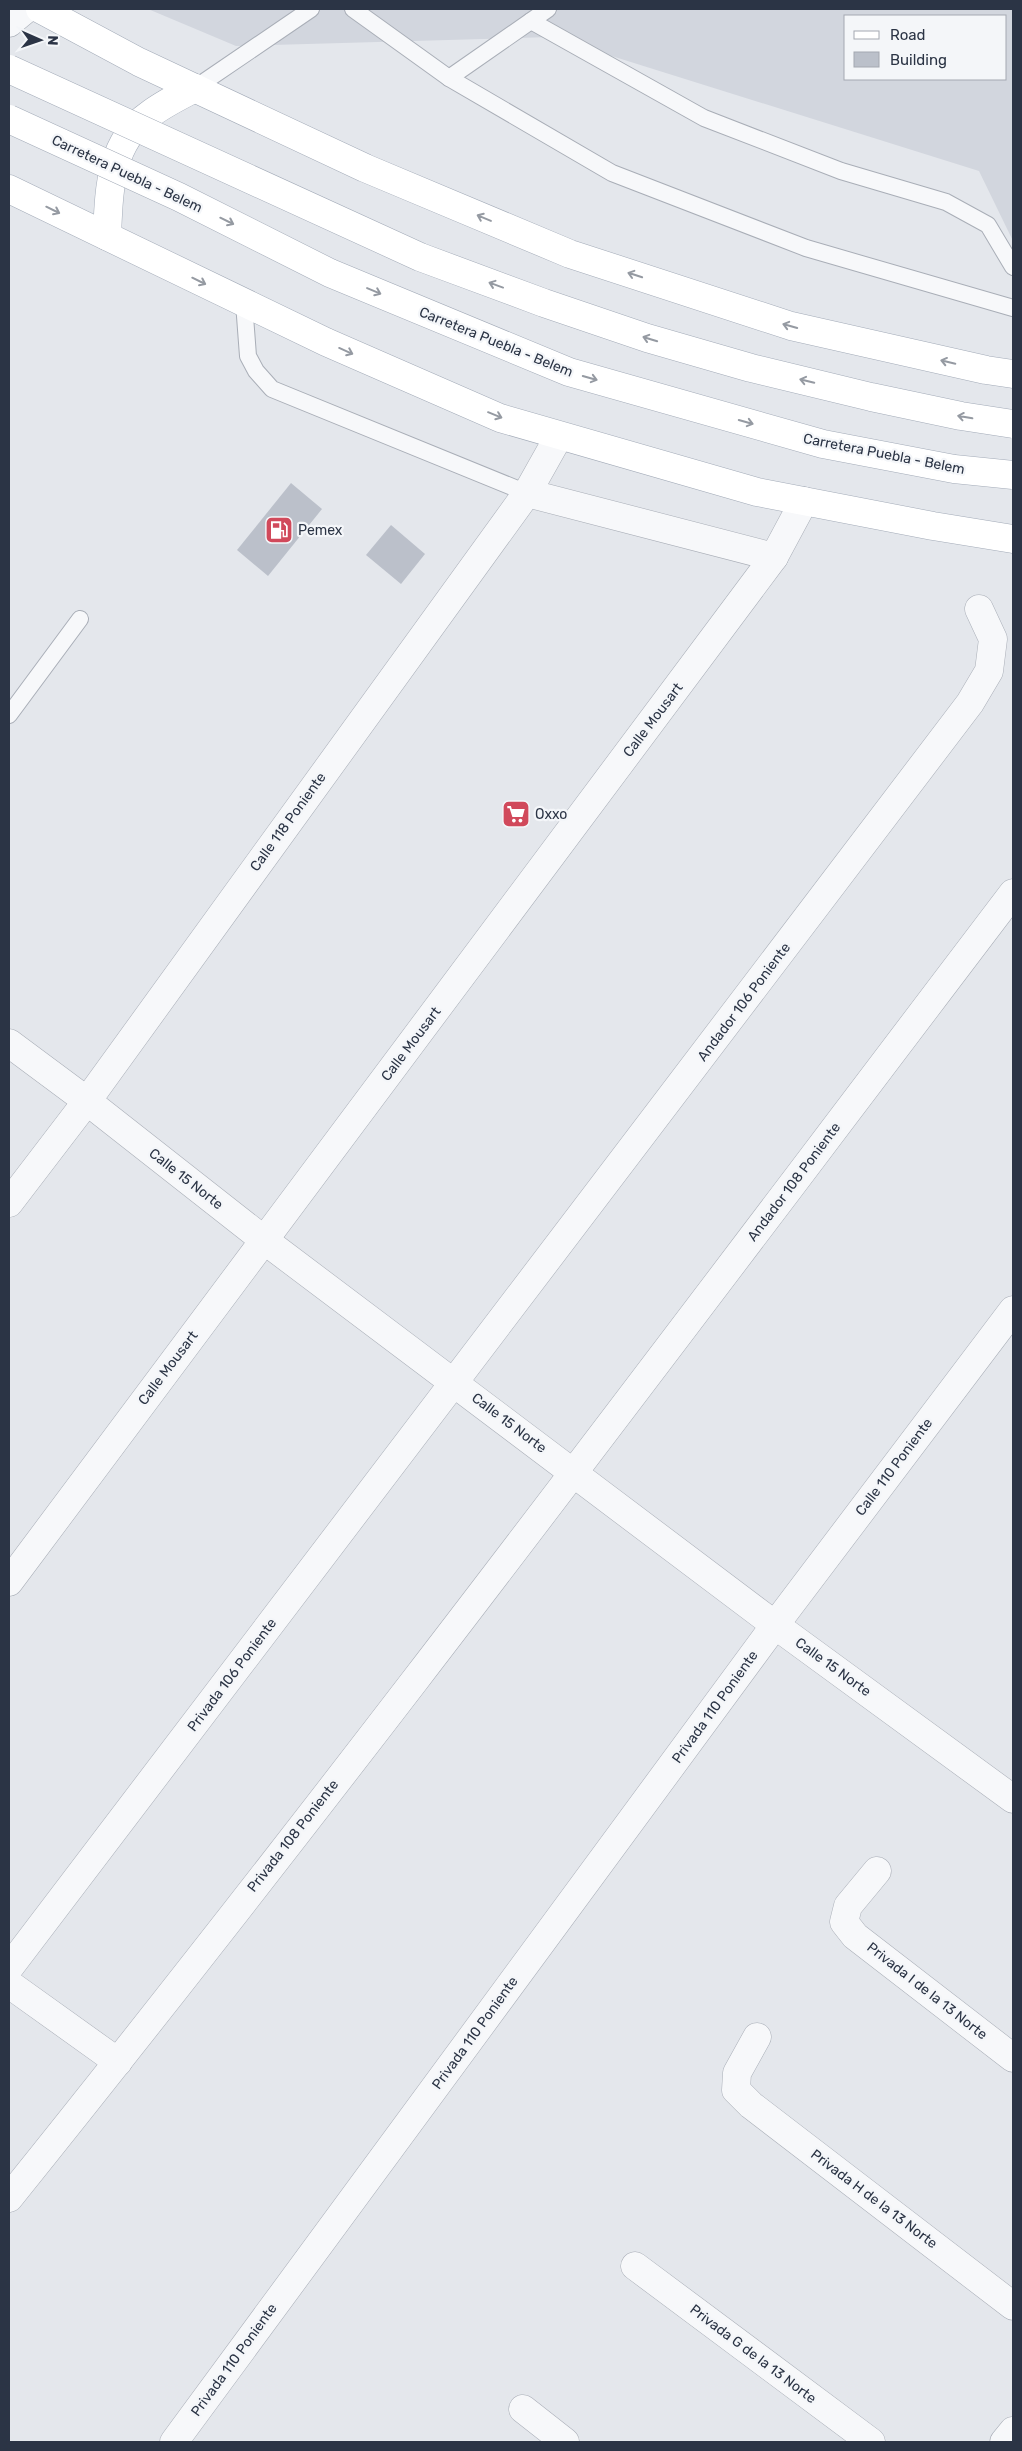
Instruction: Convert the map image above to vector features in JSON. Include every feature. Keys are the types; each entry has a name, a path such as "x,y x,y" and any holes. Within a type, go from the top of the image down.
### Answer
{"main road":[{"path":"40,9 139,62 365,168 570,254 791,326 986,370 1013,374"},
{"path":"9,69 420,257 544,303 647,338 751,368 870,397 960,416 1013,424"},
{"path":"107,236 109,190 115,160 128,137 147,116 195,88"},
{"name":"Carretera Puebla - Belem","path":"9,119 179,197 330,272 570,372 823,444 954,469 1013,475"},
{"path":"9,189 326,342 500,418 757,492 933,526 1013,539"}],"street":[{"path":"9,23 26,9"},
{"name":"Calle 118 Poniente","path":"9,1203 87,1101 527,493 559,436"},
{"path":"527,493 774,557"},
{"name":"Calle Mousart","path":"9,1582 774,557 804,501"},
{"name":"Andador 106 Poniente","path":"456,1383 970,704 989,671 993,639 979,609"},
{"name":"Andador 108 Poniente","path":"574,1472 1013,893"},
{"name":"Calle 15 Norte","path":"9,1043 87,1101 264,1240 776,1625 1013,1799"},
{"name":"Calle 110 Poniente","path":"776,1625 1013,1310"},
{"name":"Privada 106 Poniente","path":"9,1968 456,1383"},
{"name":"Privada 108 Poniente","path":"9,2198 118,2062 574,1472"},
{"name":"Privada 110 Poniente","path":"174,2442 776,1625"},
{"name":"Privada I de la 13 Norte","path":"877,1871 848,1906 844,1922 855,1936 1013,2058"},
{"path":"9,1984 118,2062"},
{"name":"Privada H de la 13 Norte","path":"757,2036 737,2073 736,2090 751,2105 1013,2306"},
{"name":"Privada G de la 13 Norte","path":"635,2266 871,2442"},
{"path":"523,2409 565,2442"},
{"path":"1004,2442 1013,2431"}],"lane":[{"path":"195,88 312,9"},
{"path":"353,9 449,78 612,173 806,248 1013,308"},
{"path":"449,78 548,9"},
{"path":"531,21 704,118 841,171 946,202 988,225 1013,267"},
{"path":"244,303 248,356 256,371 272,389 527,493"},
{"path":"9,715 80,619"}],"shaded area":[{"path":"148,9 1013,9 1013,241 979,171 551,37 236,46"}],"building":[{"name":"Pemex","path":"291,483 322,509 268,576 237,550"},
{"name":"Pemex","path":"391,525 425,554 401,584 366,555"}],"place":[{"name":"Pemex","path":"279,530"},
{"name":"Oxxo","path":"516,814"}]}
